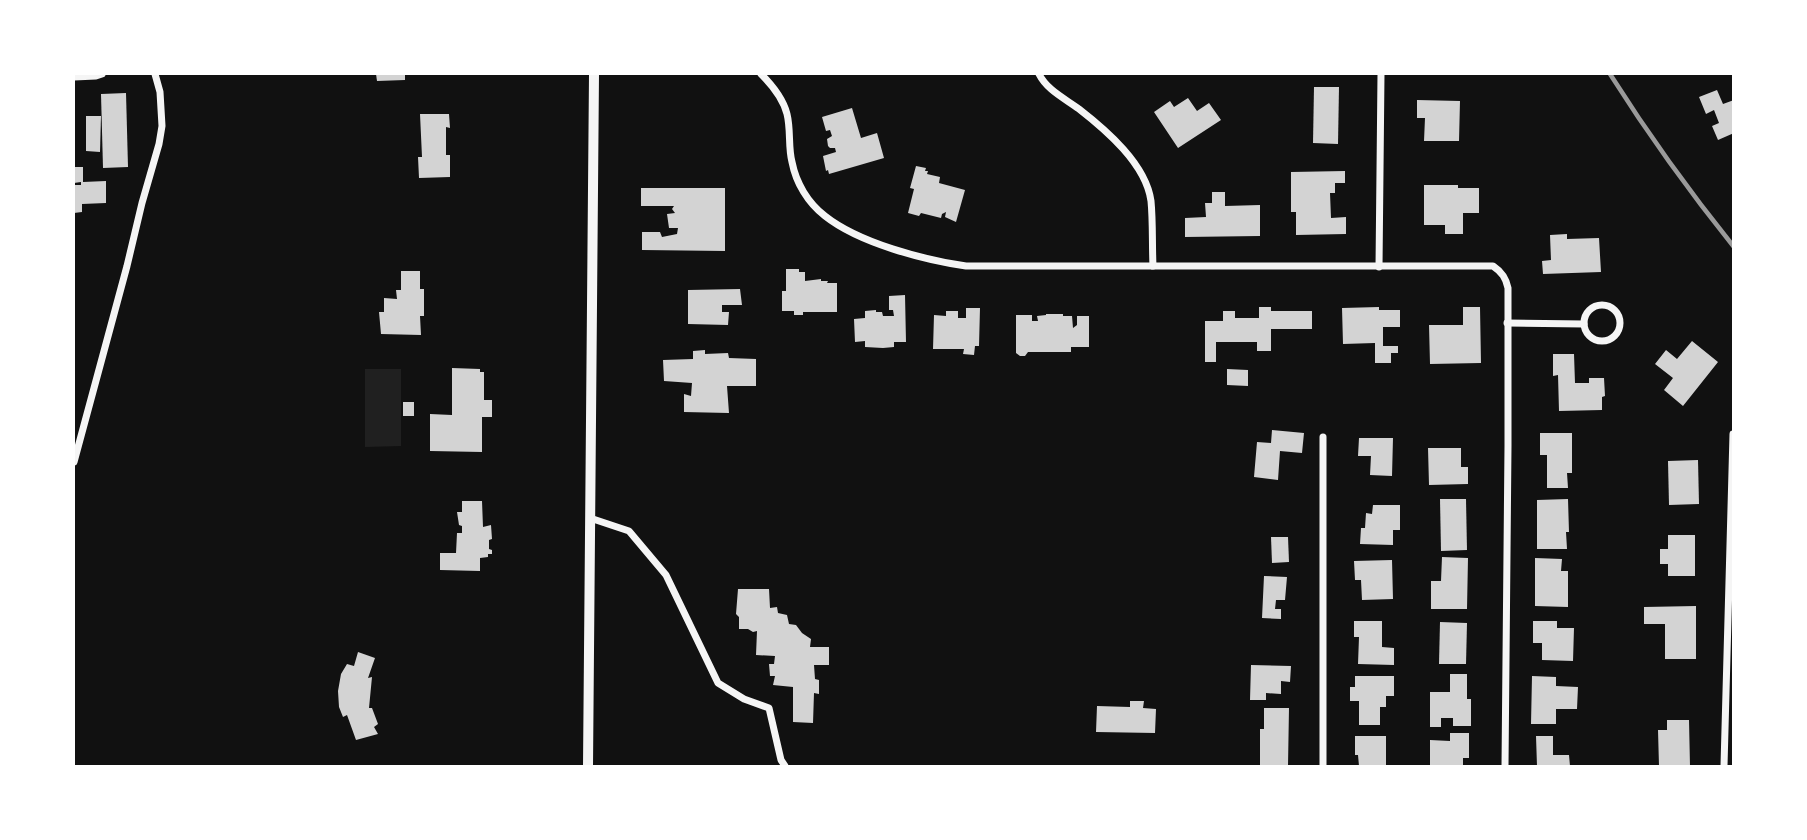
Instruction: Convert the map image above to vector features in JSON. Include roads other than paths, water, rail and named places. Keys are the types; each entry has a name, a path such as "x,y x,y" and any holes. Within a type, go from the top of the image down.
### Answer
{"street":[{"path":"74,77 102,74"},
{"path":"74,462 159,144 162,126 160,92 155,74"},
{"path":"588,766 594,74"},
{"path":"761,74 782,100 787,116 795,174 811,204 841,227 912,254 966,266 1493,266 1500,271 1508,288 1505,766"},
{"path":"1039,74 1054,92 1079,109 1123,149 1135,164 1150,199 1153,266"},
{"path":"1380,74 1380,267"},
{"path":"1600,305 1616,312 1620,323 1612,338 1601,341 1590,336 1584,324 1589,310 1600,305"},
{"path":"1507,323 1584,324"},
{"path":"1724,766 1733,434"},
{"path":"1323,766 1324,437"},
{"path":"590,518 629,531 666,575 718,683 744,699 769,708 781,760 785,766"}],"railway":[{"path":"1610,74 1669,162 1734,247"}]}
